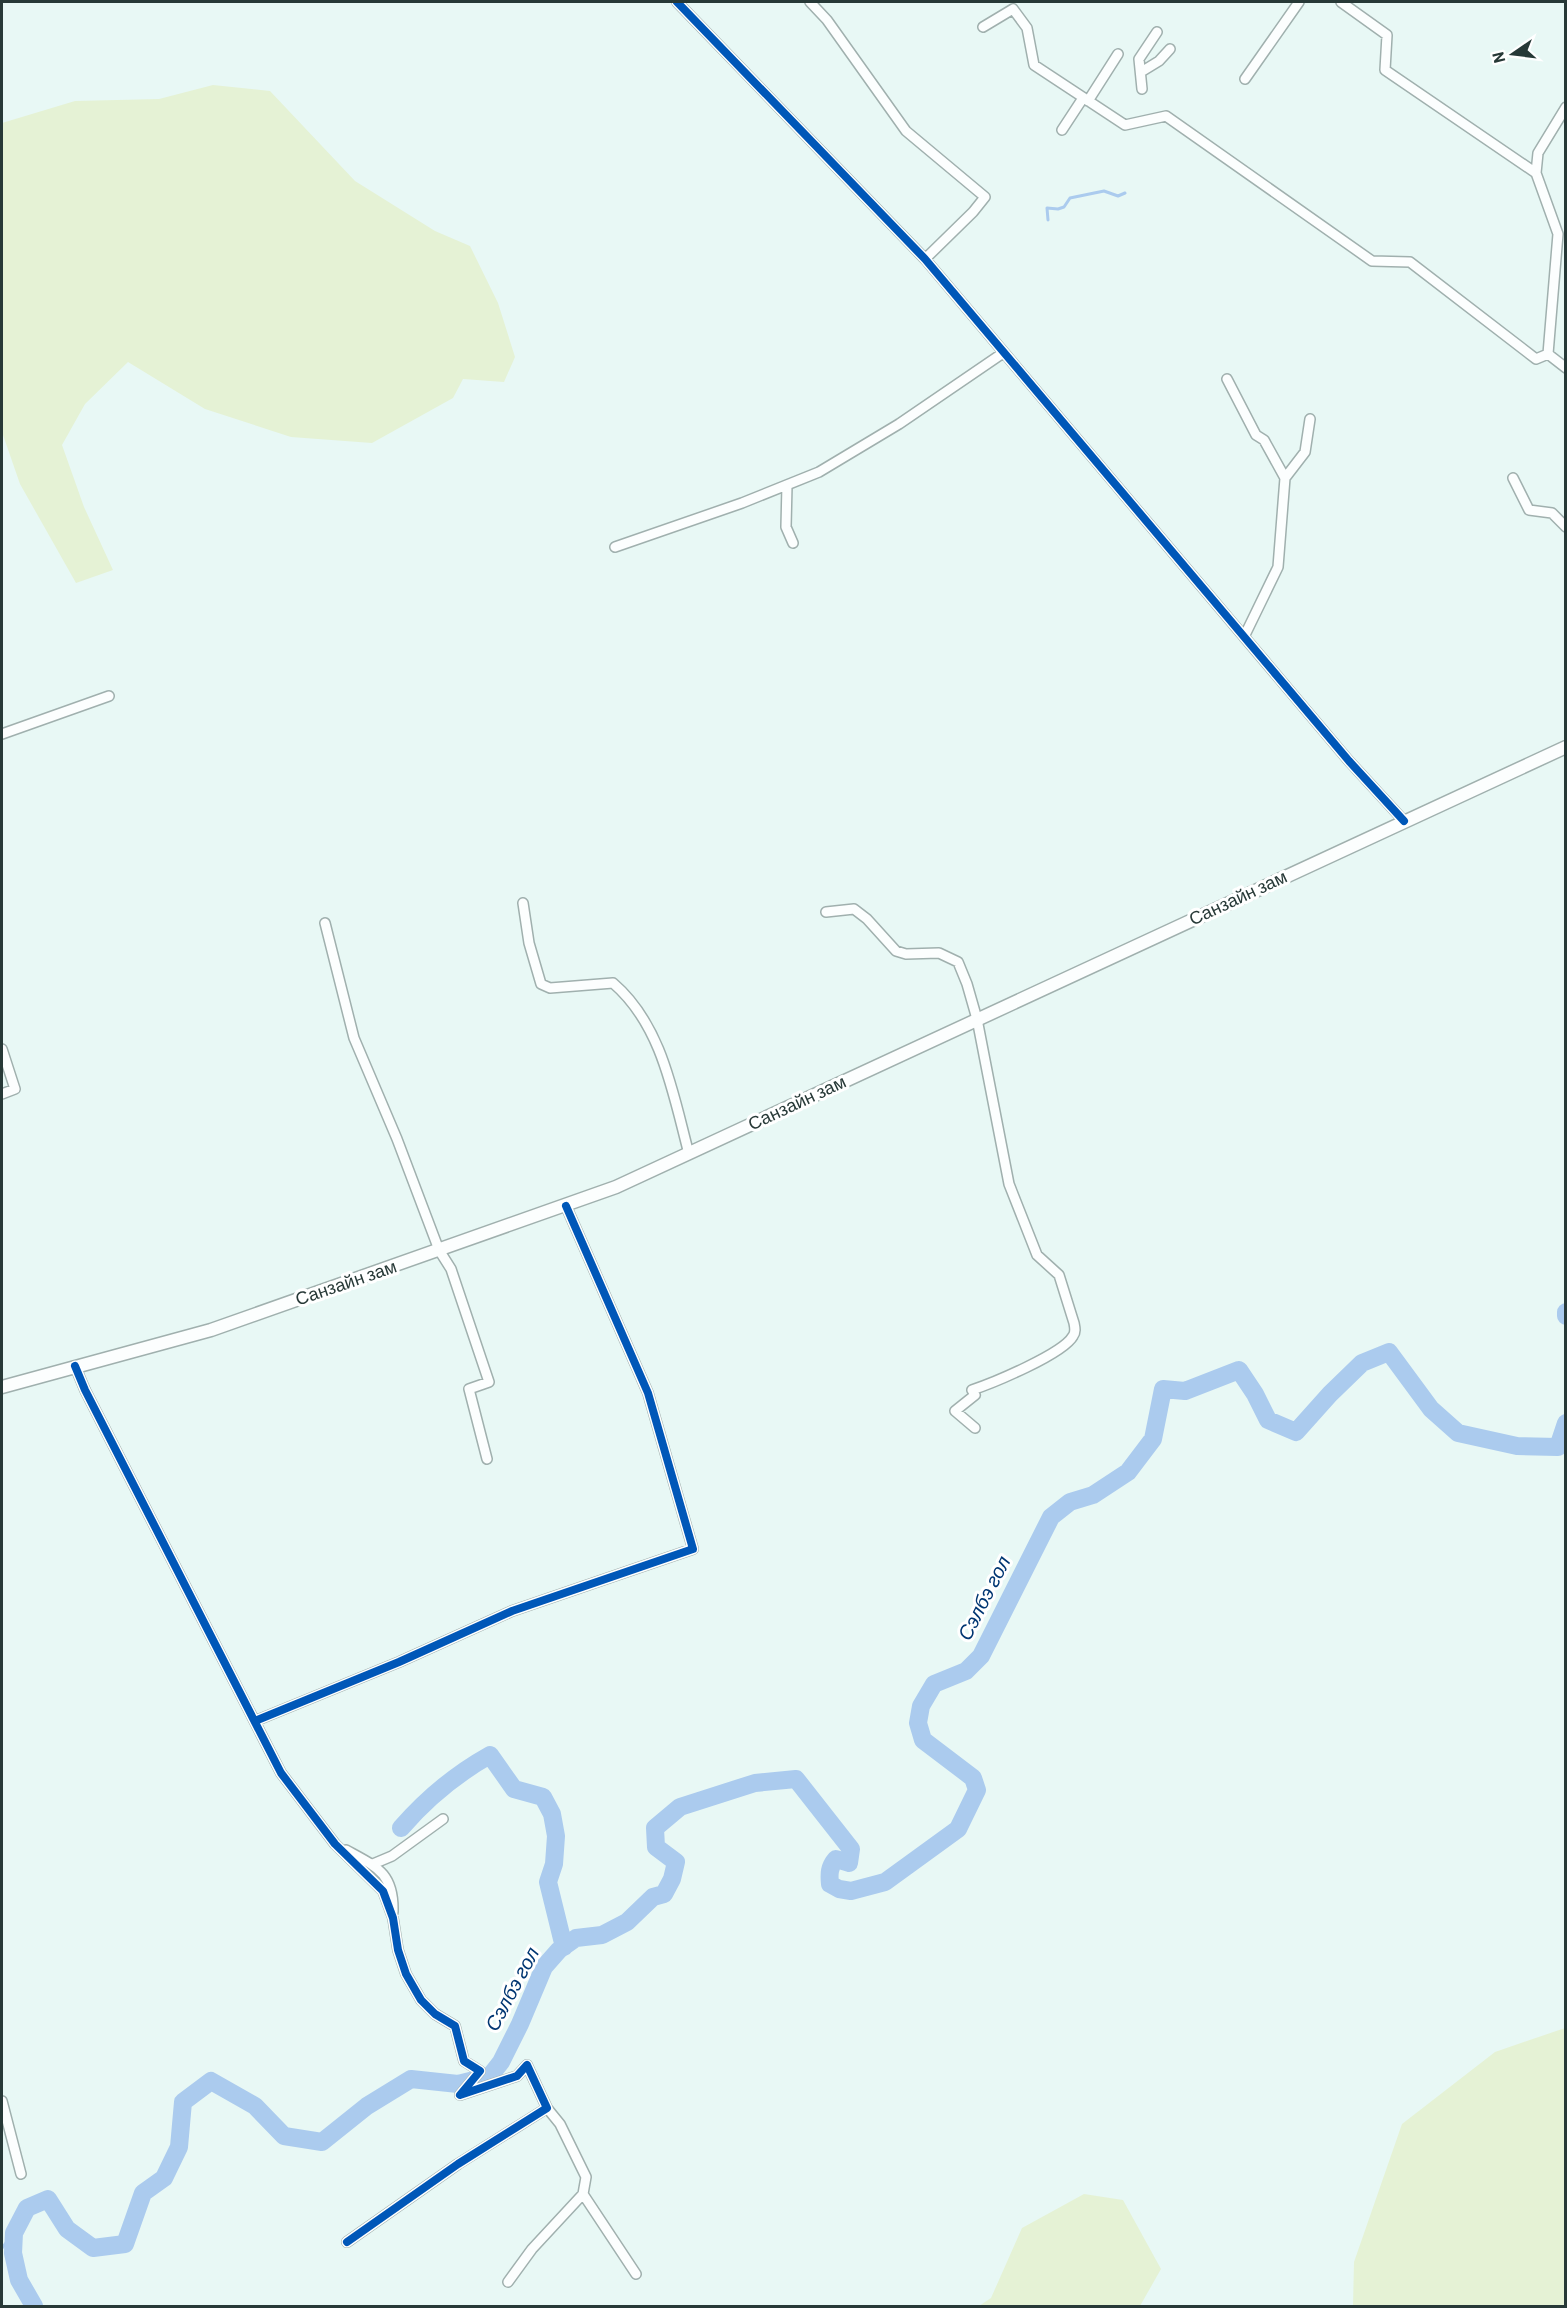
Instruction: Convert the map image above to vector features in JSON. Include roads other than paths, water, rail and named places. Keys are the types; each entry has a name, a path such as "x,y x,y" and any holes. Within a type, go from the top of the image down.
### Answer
{"main road":[{"name":"Санзайн зам","path":"2,1387 211,1330 616,1187 1566,747"}],"street":[{"path":"677,2 925,259 1348,761 1404,821"},
{"path":"810,2 827,20 906,132 985,197 973,212 925,259"},
{"path":"1245,79 1299,2"},
{"path":"1341,2 1387,35 1385,70 1536,173"},
{"path":"983,27 1013,9 1027,28 1034,65 1125,126 1166,116 1372,261 1410,262 1536,359 1548,354"},
{"path":"1142,89 1139,59 1157,32"},
{"path":"1141,72 1159,61 1170,49"},
{"path":"1062,130 1118,54"},
{"path":"1548,354 1558,234 1536,173 1538,153 1566,107"},
{"path":"615,547 742,503 819,472 899,424 1003,353"},
{"path":"1548,354 1566,368"},
{"path":"1227,379 1256,435 1264,440 1285,477 1278,567 1244,637"},
{"path":"1285,477 1305,452 1310,420"},
{"path":"1513,478 1528,510 1552,513 1566,527"},
{"path":"788,485 786,527 793,543"},
{"path":"2,734 109,696"},
{"path":"523,903 530,943 541,984 550,988 612,983 642,1018 654,1037 662,1057 689,1154"},
{"path":"826,912 854,909 867,919 896,951 906,954 939,954 958,962 977,1019 1009,1184 1037,1256 1059,1275 1076,1330 1073,1338 1052,1353 1002,1380 972,1390 975,1395 955,1411 975,1428"},
{"path":"325,923 354,1038 397,1139 439,1250 451,1269 489,1382 468,1389 487,1460"},
{"path":"2,1049 15,1089 2,1094"},
{"path":"255,1721 399,1662 512,1611 693,1549 648,1393 566,1206"},
{"path":"75,1366 85,1390 281,1773 335,1844 383,1892 393,1918"},
{"path":"373,1864 401,1850 443,1819"},
{"path":"335,1844 373,1864 385,1875 393,1898 393,1918 398,1950 406,1974 421,2000 435,2014 456,2026 464,2061 480,2071 460,2095 517,2076 526,2065 547,2108 560,2124 586,2177 583,2194 532,2249 508,2282"},
{"path":"2,2101 21,2174"},
{"path":"347,2242 458,2164 547,2108"},
{"path":"583,2194 636,2274"}],"waterway":[{"path":"1048,220 1047,208 1064,207 1070,198 1104,191 1118,196 1125,193"},
{"name":"Сэлбэ гол","path":"34,2306 19,2280 13,2253 14,2233 27,2208 48,2199 67,2229 93,2248 125,2244 143,2193 164,2178 179,2147 183,2102 211,2081 255,2106 284,2136 322,2142 367,2106 411,2079 458,2084 490,2076 501,2062 520,2024 544,1967 559,1950 576,1938 602,1935 627,1922 653,1897 664,1894 672,1879 676,1862 656,1847 655,1828 680,1807 755,1783 796,1779 851,1849 849,1863 836,1859 831,1868 830,1877 830,1884 839,1889 851,1891 885,1882 958,1829 977,1790 973,1778 923,1740 918,1723 921,1706 934,1684 966,1671 981,1656 1051,1517 1070,1502 1093,1495 1128,1472 1153,1439 1163,1389 1185,1391 1239,1370 1268,1420 1296,1432 1362,1363 1389,1352 1431,1409 1458,1433 1517,1446 1558,1447 1566,1423"},
{"path":"401,1828 442,1787 490,1755 514,1789 543,1797 552,1814 556,1836 554,1864 548,1882 564,1947"},
{"path":"2,2248 14,2233"}]}
